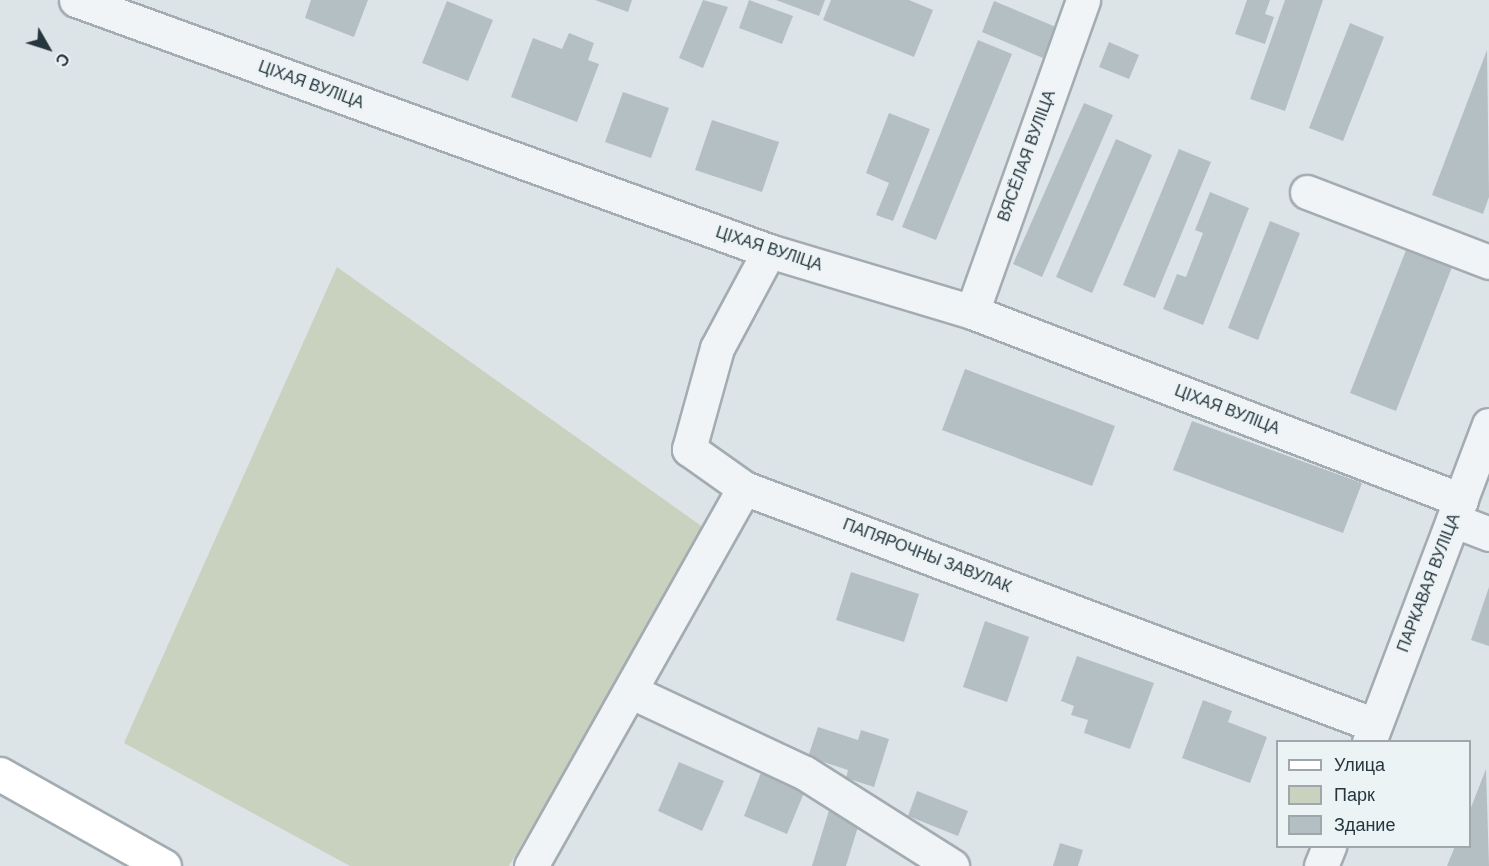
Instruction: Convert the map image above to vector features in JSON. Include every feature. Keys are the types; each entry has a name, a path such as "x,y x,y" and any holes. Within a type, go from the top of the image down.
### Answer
{"main road":[{"path":"0,774 164,866"}],"street":[{"name":"ЦІХАЯ ВУЛІЦА","path":"76,0 769,251 972,312 1457,510 1489,534"},
{"name":"ВЯСЁЛАЯ ВУЛІЦА","path":"972,312 1083,0"},
{"path":"1307,192 1489,262"},
{"name":"ПАПЯРОЧНЫ ЗАВУЛАК","path":"769,251 717,348 689,449 744,488 1372,733"},
{"name":"ПАРКАВАЯ ВУЛІЦА","path":"1372,733 1489,425"},
{"path":"531,866 632,692 744,488"},
{"path":"632,692 805,773 952,866"},
{"path":"1321,866 1328,848"}],"green space":[{"path":"337,267 707,530 509,866 350,866 124,743"}],"building":[{"path":"311,0 368,0 354,37 305,18"},
{"path":"595,0 632,0 628,12"},
{"path":"703,0 728,7 703,68 679,58"},
{"path":"749,0 793,16 782,44 739,28"},
{"path":"776,0 825,0 819,16"},
{"path":"831,0 909,0 933,10 914,57 823,20"},
{"path":"1247,0 1270,0 1265,14 1274,17 1265,44 1235,34"},
{"path":"1285,0 1323,0 1285,111 1250,99"},
{"path":"447,1 493,20 468,81 422,63"},
{"path":"994,1 1056,27 1043,58 982,32"},
{"path":"1350,23 1384,37 1343,141 1309,128"},
{"path":"569,33 594,43 588,60 599,64 577,122 511,97 533,38 562,49"},
{"path":"978,40 1012,54 936,240 902,227"},
{"path":"1109,42 1139,55 1129,79 1099,67"},
{"path":"1487,50 1489,197 1483,214 1432,195"},
{"path":"623,92 669,108 651,158 605,142"},
{"path":"1084,103 1113,115 1042,277 1013,264"},
{"path":"889,113 930,129 893,221 876,215 889,183 866,173"},
{"path":"712,120 779,142 762,192 695,170"},
{"path":"1116,139 1152,155 1092,293 1056,277"},
{"path":"1179,149 1211,162 1155,298 1123,285"},
{"path":"1210,192 1249,208 1203,325 1163,309 1177,274 1186,277 1203,233 1195,230"},
{"path":"1270,221 1300,233 1258,340 1228,328"},
{"path":"1408,245 1454,262 1396,411 1350,393"},
{"path":"965,369 1115,426 1092,486 942,430"},
{"path":"1192,421 1362,483 1343,533 1173,470"},
{"path":"851,572 919,594 904,642 836,620"},
{"path":"1489,587 1489,646 1471,640"},
{"path":"985,621 1029,637 1007,702 963,687"},
{"path":"1077,656 1154,683 1130,749 1084,733 1088,720 1071,715 1074,706 1061,701"},
{"path":"1203,700 1232,711 1228,722 1267,737 1250,783 1182,758"},
{"path":"818,727 858,740 861,730 889,739 874,787 846,778 848,770 808,757"},
{"path":"679,762 724,781 702,831 658,811"},
{"path":"1486,769 1489,866 1447,866 1454,848 1471,848 1471,807"},
{"path":"762,770 806,788 787,834 744,816"},
{"path":"917,791 968,811 958,836 908,816"},
{"path":"830,807 861,817 846,866 812,866"},
{"path":"1060,843 1083,850 1078,866 1053,866"}]}
